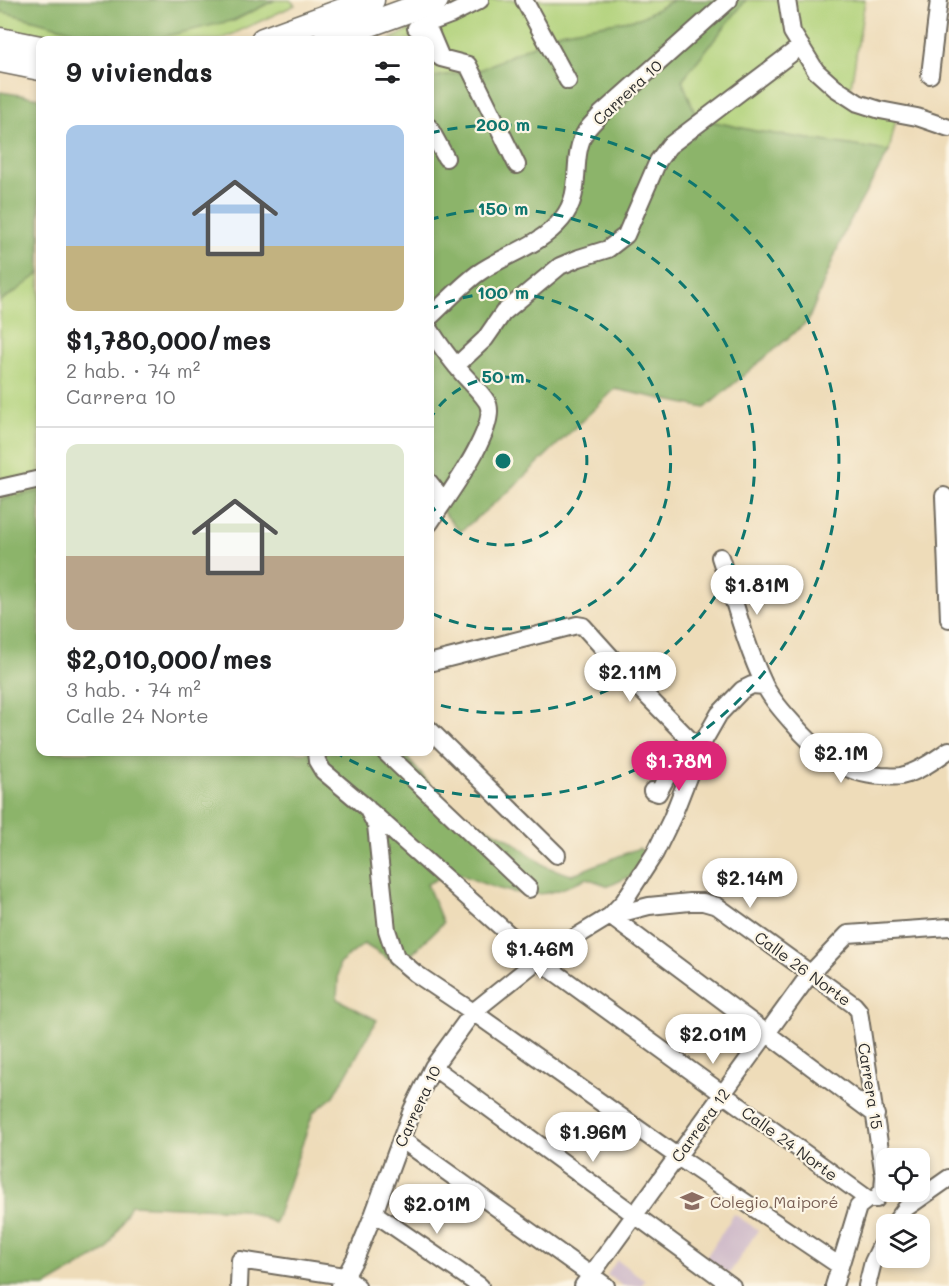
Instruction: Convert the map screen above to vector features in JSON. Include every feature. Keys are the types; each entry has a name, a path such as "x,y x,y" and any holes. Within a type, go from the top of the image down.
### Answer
{"highway":[{"path":"274,36 372,0"},
{"path":"338,36 436,0"},
{"path":"0,40 36,47"},
{"path":"0,60 36,67"}],"street":[{"path":"386,19 407,24 422,31 480,0"},
{"path":"524,0 568,81"},
{"name":"Carrera 10","path":"434,313 477,274 500,260 531,246 561,220 574,199 579,151 586,131 729,0"},
{"path":"787,0 792,32 816,71 835,88 858,103 917,117 949,128"},
{"path":"930,75 939,0"},
{"path":"456,366 485,339 503,313 560,266 608,249 621,241 626,235 658,161 669,146 801,46"},
{"path":"434,48 441,58 468,65 517,165"},
{"path":"434,136 446,158"},
{"path":"434,335 488,404 489,418 473,456 434,516"},
{"path":"0,488 36,480"},
{"path":"434,488 444,501"},
{"path":"944,496 949,619"},
{"path":"720,557 748,647 765,686 783,712 813,746 833,761 855,771 874,776 900,776 924,766 949,750"},
{"path":"434,662 577,625 583,626 695,745 673,765 658,793 652,791"},
{"name":"Carrera 10","path":"347,1283 401,1139 433,1067 473,1012 538,960 610,916 624,901 655,853 672,818 695,745 730,700 742,690 752,686 765,686"},
{"path":"434,734 557,855"},
{"name":"Calle 24 Norte","path":"316,756 323,771 538,960 868,1199"},
{"path":"389,756 529,889"},
{"path":"367,808 376,825 387,930 396,957 415,973 840,1266"},
{"name":"Calle 26 Norte","path":"610,916 649,906 704,902 717,906 854,1005 859,1011"},
{"path":"610,916 876,1115"},
{"name":"Carrera 12","path":"587,1281 810,974 849,934 949,927"},
{"name":"Carrera 15","path":"834,1286 858,1207 868,1199 876,1199 883,1190 884,1176 876,1115 859,1011"},
{"path":"433,1067 732,1286"},
{"path":"401,1139 587,1281 606,1286"},
{"path":"902,1214 906,1208 949,1178"},
{"path":"374,1213 480,1286"},
{"path":"867,1286 876,1257"},
{"path":"239,1286 240,1260 347,1283"}],"shaded area":[{"path":"734,1214 758,1230 729,1274 705,1259"},
{"path":"617,1260 645,1280 641,1286 623,1286 607,1275"}],"green space":[{"path":"0,0 275,0 234,20 167,36 124,36 74,31 0,11"},
{"path":"275,0 290,0 295,5 229,36 36,36 0,29 0,11 74,31 234,21"},
{"path":"469,0 674,0 640,18 561,32 480,70 434,77 434,36 397,36"},
{"path":"674,0 746,0 682,80 697,118 755,131 889,151 845,230 808,321 705,408 615,389 509,491 460,532 434,501 434,77 480,70 561,32 640,18"},
{"path":"746,0 865,0 850,93 899,106 889,151 755,131 697,118 681,81"},
{"path":"0,92 36,97 36,276 0,301"},
{"path":"36,276 36,492 0,500 0,301"},
{"path":"36,492 36,756 405,756 453,811 507,838 547,867 571,875 639,848 646,853 637,873 609,886 586,878 560,890 543,894 516,893 453,871 427,884 443,923 400,966 364,944 339,964 337,999 377,1020 334,1096 313,1113 275,1223 244,1210 131,1205 107,1250 46,1286 0,1286 0,500"}],"place":[{"name":"Colegio Maiporé","path":"692,1201"}]}
